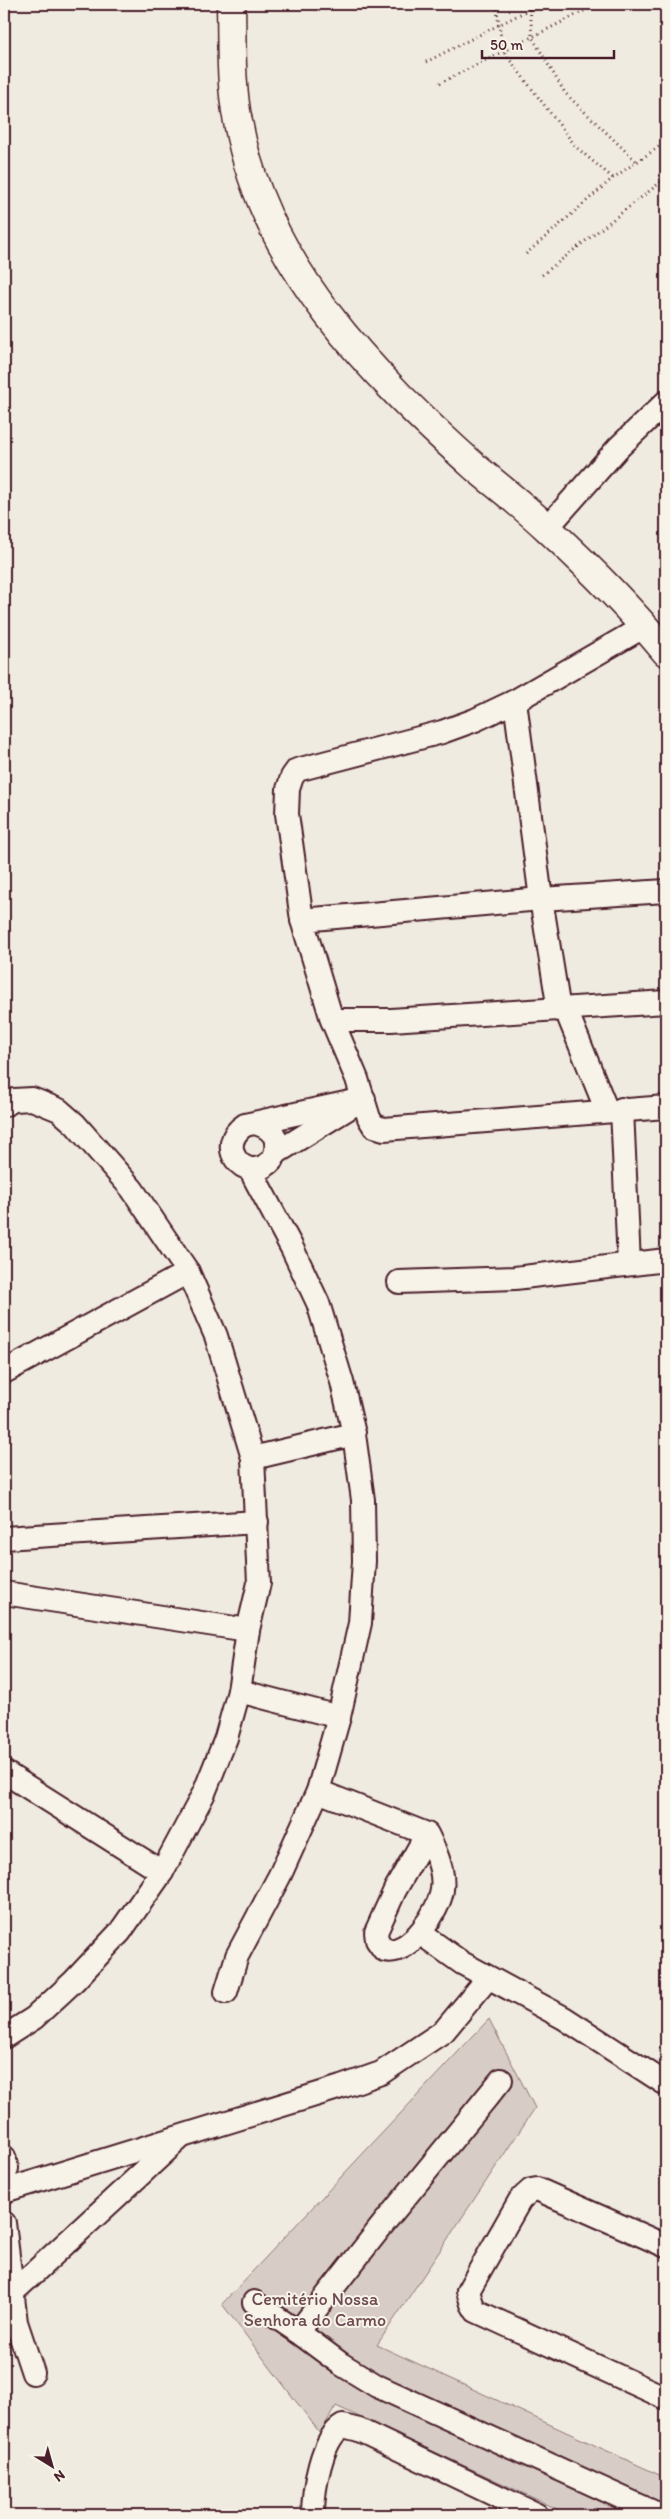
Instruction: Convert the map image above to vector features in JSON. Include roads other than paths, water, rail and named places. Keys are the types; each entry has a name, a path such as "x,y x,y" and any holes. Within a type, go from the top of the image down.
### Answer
{"main road":[{"path":"231,4 237,121 247,161 260,198 290,260 312,296 380,375 475,467 554,534 641,622 666,652"}],"street":[{"path":"554,534 618,448 666,402"},
{"path":"641,622 515,701 442,732 297,770 292,777 288,789 287,814 302,920 332,1020 357,1079 374,1126 384,1130 666,1107"},
{"path":"515,701 541,899 562,1010 615,1110 630,1264"},
{"path":"302,920 541,899 666,891"},
{"path":"332,1020 391,1020 666,1002"},
{"path":"4,1105 14,1100 32,1099 59,1110 70,1119 132,1189 188,1272 216,1336 253,1458 259,1583 248,1630 239,1691 226,1738 204,1793 162,1872 120,1932 74,1981 34,2018 4,2037"},
{"path":"364,1099 276,1153 267,1165 253,1169 237,1161 232,1144 236,1133 246,1126 364,1099"},
{"path":"258,1124 267,1128 273,1135 276,1153"},
{"path":"226,1992 237,1956 280,1875 318,1791 339,1717 360,1623 364,1561 364,1500 354,1434 342,1382 318,1303 292,1248 254,1177 253,1169"},
{"path":"399,1282 515,1278 666,1260"},
{"path":"4,1372 188,1272"},
{"path":"253,1458 354,1434"},
{"path":"4,1538 257,1522"},
{"path":"4,1593 248,1630"},
{"path":"239,1691 339,1717"},
{"path":"4,1772 162,1872"},
{"path":"318,1791 427,1834 440,1867 442,1888 436,1909 420,1933 402,1947 388,1951 381,1947 377,1940 376,1932 395,1890 427,1834"},
{"path":"420,1933 462,1963 564,2018 666,2084"},
{"path":"4,2191 342,2087 381,2073 444,2031 488,1978"},
{"path":"298,2332 501,2080"},
{"path":"14,2292 184,2135"},
{"path":"4,2157 7,2168 4,2178"},
{"path":"666,2246 541,2189 531,2190 520,2200 468,2291 476,2311 666,2398"},
{"path":"4,2223 14,2292 16,2322 32,2373"},
{"path":"254,2302 341,2364 377,2386 660,2515"},
{"path":"313,2515 319,2473 326,2445 336,2430 343,2426 359,2430 538,2515"}],"park label":[{"name":"Cemitério Nossa Senhora do Carmo","path":"315,2309"}]}
